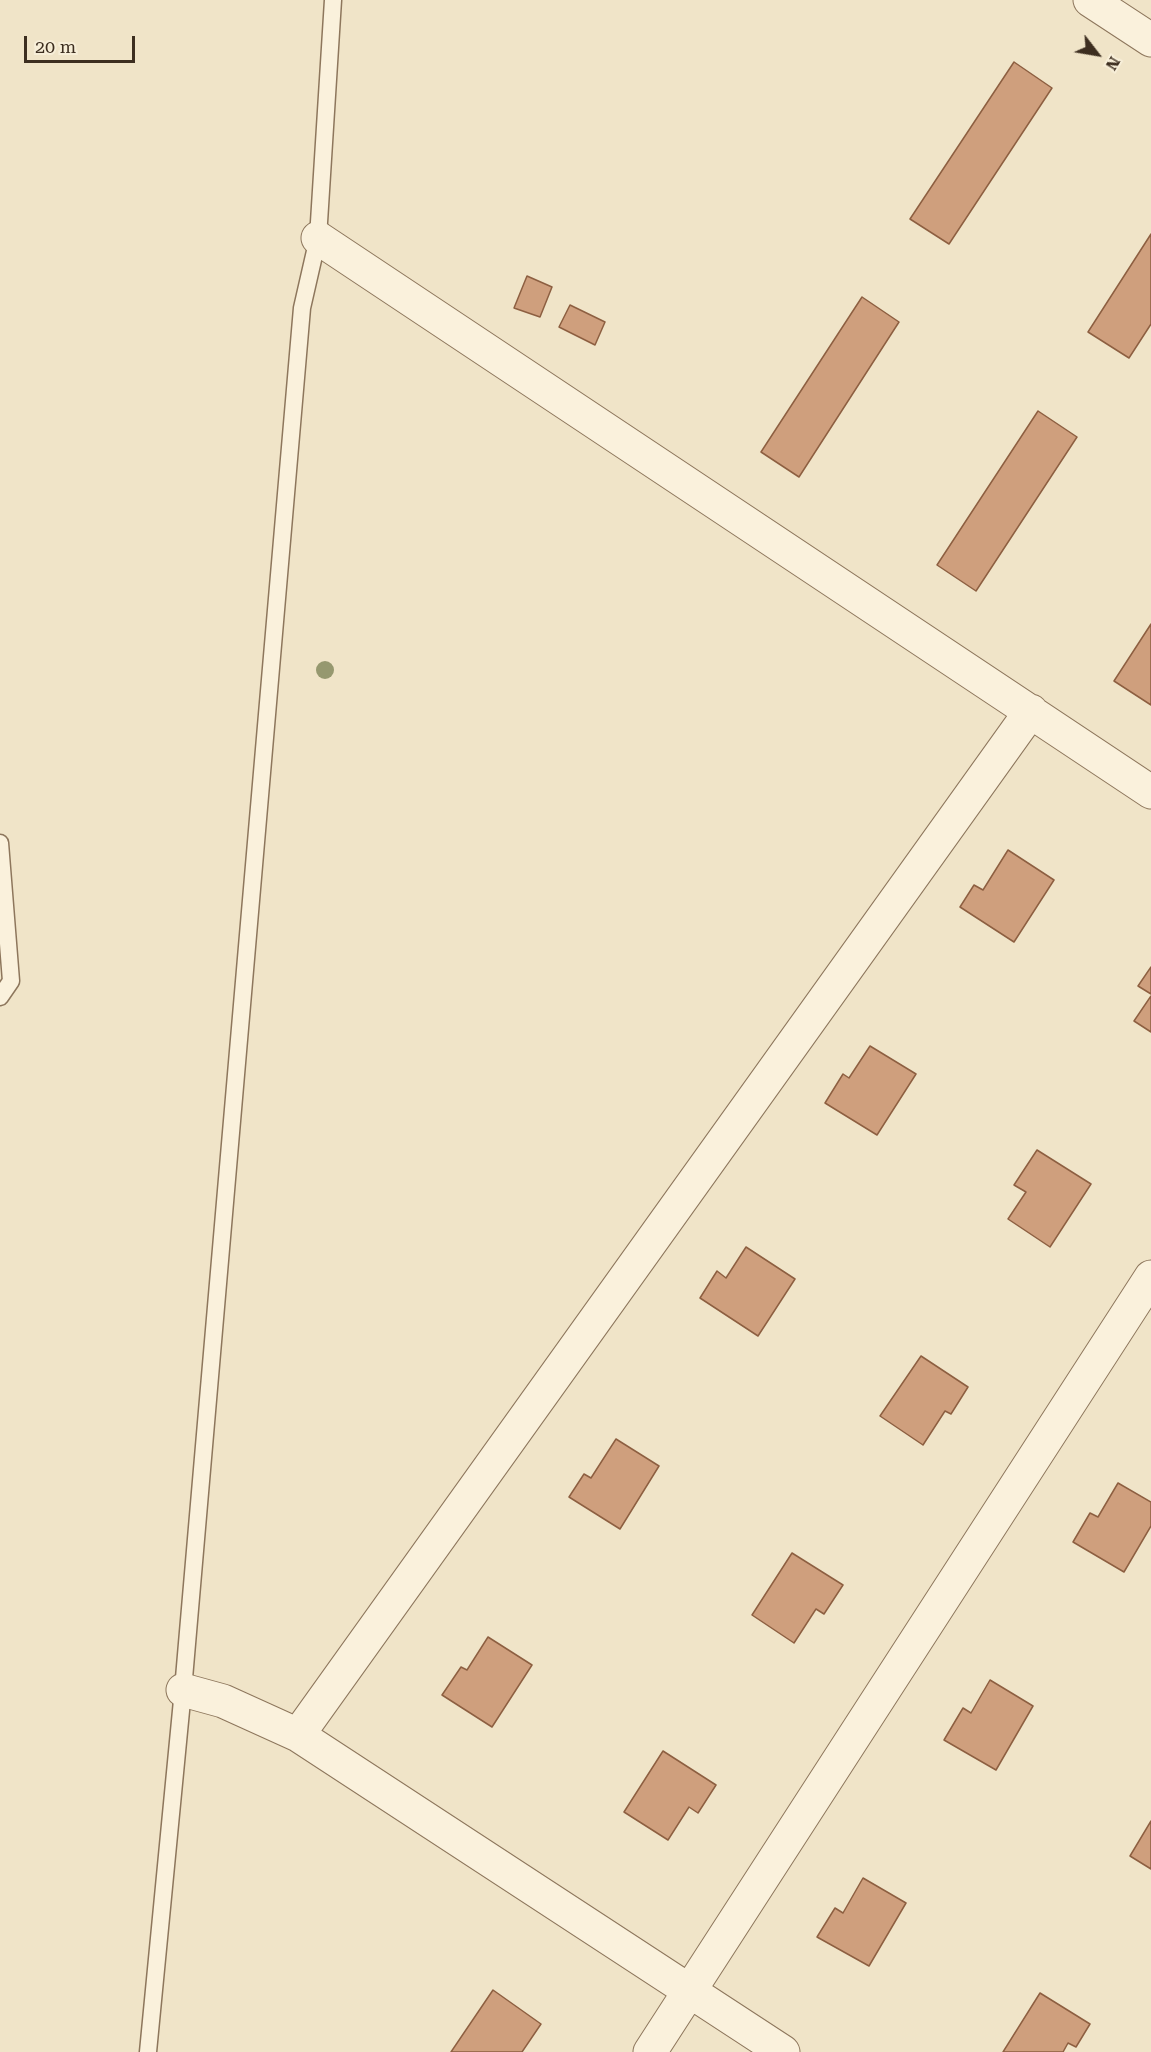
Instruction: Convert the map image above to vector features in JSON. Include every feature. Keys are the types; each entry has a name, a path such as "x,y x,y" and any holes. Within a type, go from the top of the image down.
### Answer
{"street":[{"path":"1090,0 1151,40"},
{"path":"318,238 1151,792"},
{"path":"298,1735 1031,711"},
{"path":"650,2052 1151,1277"},
{"path":"183,1690 223,1701 298,1735 783,2052"}],"lane":[{"path":"148,2052 183,1690 302,308 318,238 333,0"},
{"path":"0,843 10,981 0,997"}],"building":[{"path":"1014,62 1052,88 949,244 910,219"},
{"path":"1151,234 1151,324 1129,358 1088,332"},
{"path":"527,276 552,287 540,317 514,308"},
{"path":"862,297 899,322 799,477 761,452"},
{"path":"570,305 605,322 595,345 559,327"},
{"path":"1038,411 1077,437 976,591 937,565"},
{"path":"1151,624 1151,705 1114,681"},
{"path":"1008,850 1054,880 1014,942 960,907 974,885 983,890"},
{"path":"1151,967 1151,994 1138,986"},
{"path":"1151,996 1151,1032 1134,1021"},
{"path":"870,1046 916,1074 877,1135 825,1103 843,1074 849,1078"},
{"path":"1037,1150 1091,1184 1050,1247 1008,1219 1026,1192 1014,1185"},
{"path":"746,1247 795,1279 758,1336 700,1298 717,1271 726,1278"},
{"path":"921,1356 968,1387 951,1414 945,1411 923,1445 880,1416"},
{"path":"616,1439 659,1466 620,1529 569,1497 584,1474 591,1478"},
{"path":"1118,1483 1151,1502 1151,1526 1124,1572 1073,1542 1090,1513 1098,1517"},
{"path":"792,1553 843,1585 824,1614 816,1609 794,1643 752,1615"},
{"path":"488,1637 532,1665 492,1727 442,1695 461,1667 467,1670"},
{"path":"990,1680 1033,1706 996,1770 944,1740 963,1708 971,1713"},
{"path":"663,1751 716,1785 698,1813 689,1807 668,1840 624,1812"},
{"path":"1151,1821 1151,1869 1130,1856"},
{"path":"863,1878 906,1903 869,1966 817,1937 835,1908 843,1913"},
{"path":"493,1990 541,2024 522,2052 451,2052"},
{"path":"1040,1993 1090,2024 1076,2047 1068,2043 1063,2052 1003,2052"}]}
